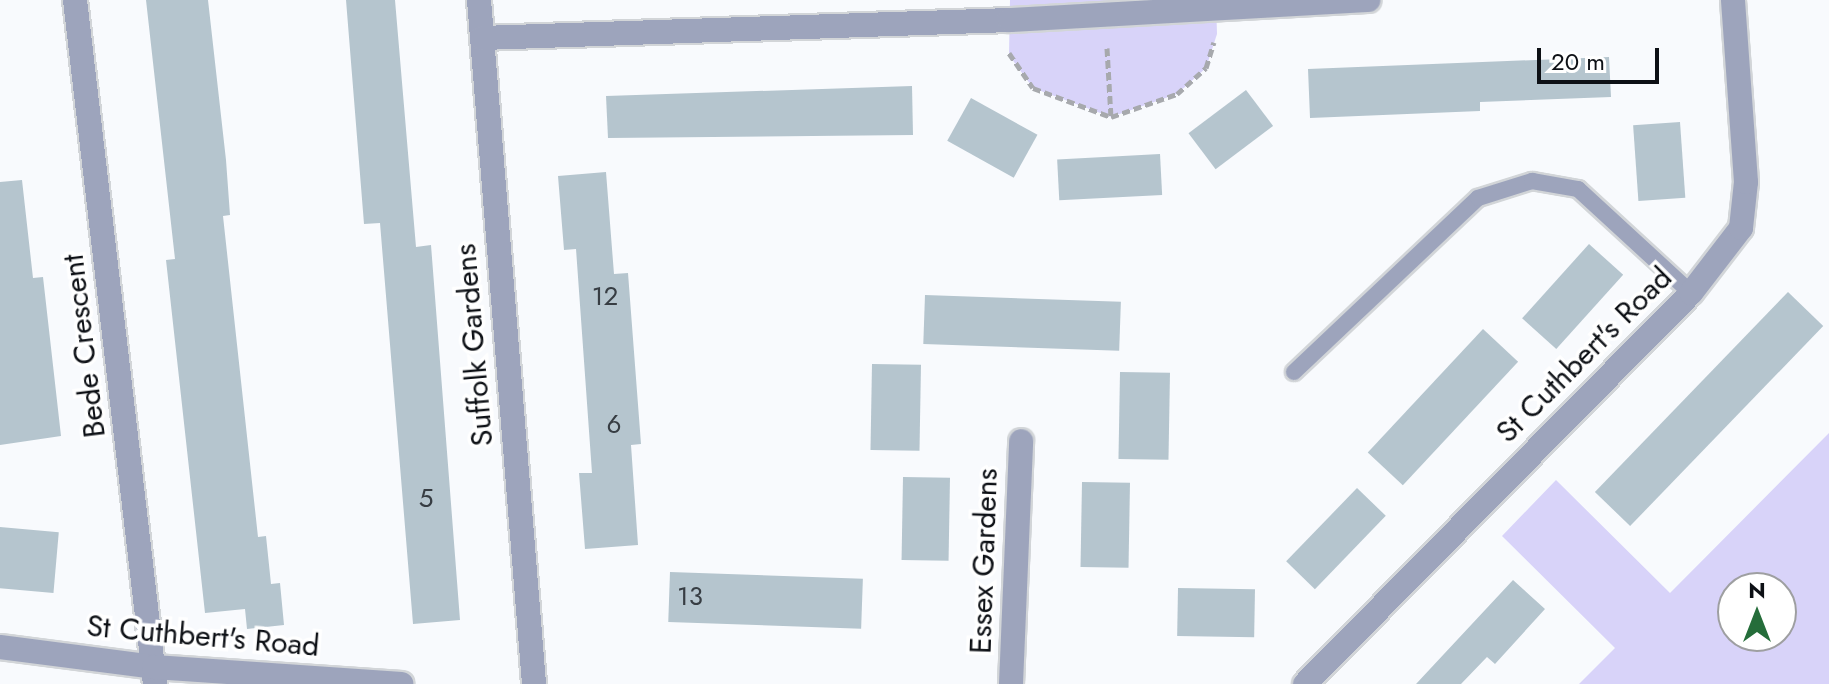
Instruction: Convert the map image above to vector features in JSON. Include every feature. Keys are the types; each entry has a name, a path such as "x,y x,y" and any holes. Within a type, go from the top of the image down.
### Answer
{"street":[{"name":"Bede Crescent","path":"75,0 154,676"},
{"name":"Suffolk Gardens","path":"479,0 534,684"},
{"path":"482,38 1010,20 1105,8 1218,9 1368,0"},
{"name":"St Cuthbert's Road","path":"1305,684 1691,293 1741,228 1746,182 1733,0"},
{"name":"Essex Gardens","path":"1011,684 1021,441"},
{"name":"St Cuthbert's Road","path":"0,647 154,676 401,684"}],"lane":[{"path":"1294,372 1478,198 1532,181 1578,189 1691,293"}],"path":[{"path":"1105,8 1111,117"},
{"path":"1010,20 1009,55 1033,88 1111,117 1177,94 1206,68 1218,9"}],"shaded area":[{"path":"1010,0 1216,0 1217,34 1206,68 1177,94 1111,117 1033,88 1009,55"},
{"path":"1829,433 1829,684 1579,684 1615,648 1502,536 1556,480 1670,593"}],"building":[{"path":"146,0 208,0 230,215 223,216 258,537 266,536 271,584 280,583 284,625 247,629 245,609 205,613 166,260 175,259"},
{"path":"346,0 395,0 416,247 431,245 460,620 413,624 380,223 364,224"},
{"path":"1609,57 1611,97 1480,102 1480,111 1310,118 1308,69"},
{"path":"912,86 913,135 608,138 606,96"},
{"path":"1246,90 1273,126 1216,169 1188,133"},
{"path":"971,98 1037,135 1014,178 947,141"},
{"path":"1680,122 1685,198 1638,201 1633,125"},
{"path":"1160,154 1162,195 1059,200 1057,159"},
{"path":"606,172 614,274 628,273 641,444 631,445 638,545 585,549 579,473 592,473 576,249 564,250 558,176"},
{"path":"22,180 33,278 43,277 61,436 0,445 0,182"},
{"path":"1589,244 1623,275 1556,349 1522,318"},
{"path":"1788,292 1823,326 1630,526 1595,492"},
{"path":"925,295 1121,302 1119,351 923,344"},
{"path":"1483,329 1518,362 1403,485 1368,453"},
{"path":"872,364 921,365 919,451 870,450"},
{"path":"1120,372 1170,373 1168,460 1118,459"},
{"path":"903,477 950,478 949,561 902,560"},
{"path":"1082,482 1130,483 1129,568 1081,567"},
{"path":"1357,488 1386,516 1315,589 1286,561"},
{"path":"0,527 59,532 53,593 0,588"},
{"path":"670,572 863,579 861,629 668,622"},
{"path":"1513,580 1545,609 1495,664 1487,657 1461,684 1416,684"},
{"path":"1178,588 1255,589 1254,637 1177,636"}]}
